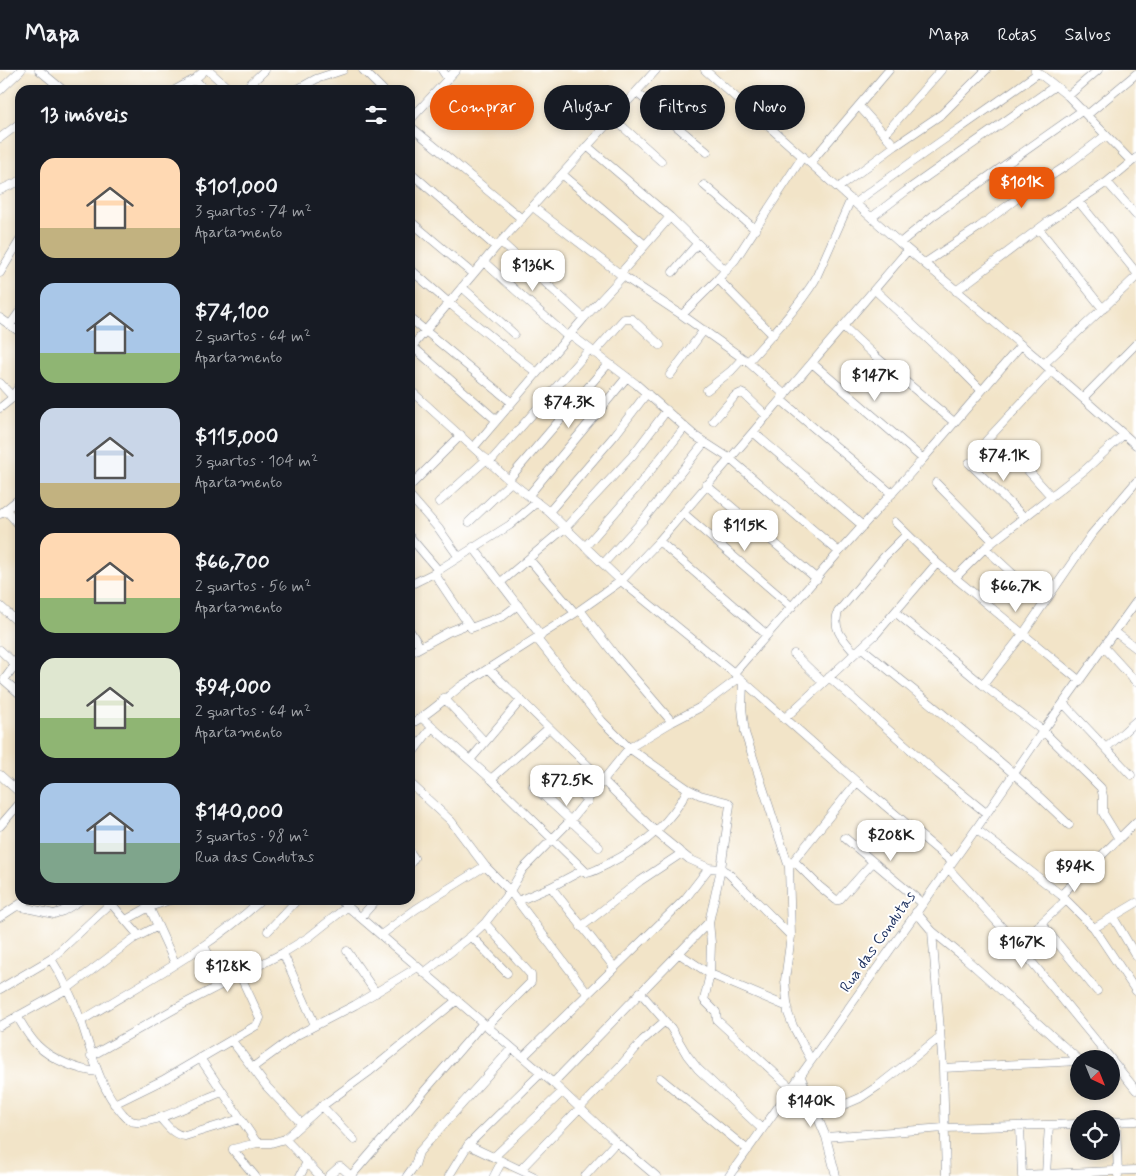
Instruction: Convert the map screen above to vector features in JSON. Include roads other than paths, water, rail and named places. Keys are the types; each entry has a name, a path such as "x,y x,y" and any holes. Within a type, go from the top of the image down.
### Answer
{"street":[{"path":"0,90 21,70"},
{"path":"39,70 57,85"},
{"path":"184,85 206,70 224,85"},
{"path":"249,85 265,70"},
{"path":"305,85 316,78 343,70"},
{"path":"363,70 378,85"},
{"path":"442,70 448,79"},
{"path":"415,112 456,70"},
{"path":"630,99 656,70"},
{"path":"705,70 908,250 1052,370 1136,445"},
{"path":"810,163 889,70"},
{"path":"885,134 942,70"},
{"path":"838,188 942,114 986,70"},
{"path":"1068,96 1098,70"},
{"path":"707,390 745,361 773,335 815,280 853,201 997,103 1036,71 1068,96 1105,136 1134,160 1107,182 1039,229 956,291"},
{"path":"900,243 934,215 1085,113 1136,74"},
{"path":"195,79 200,85"},
{"path":"872,217 1055,86"},
{"path":"636,92 707,152"},
{"path":"859,106 895,146"},
{"path":"0,138 15,127"},
{"path":"415,130 522,219"},
{"path":"415,342 473,274 602,130"},
{"path":"626,130 661,161"},
{"path":"925,264 1066,166 1105,136"},
{"path":"587,146 670,218 726,271"},
{"path":"682,314 726,271 756,230 803,156"},
{"path":"562,174 645,245"},
{"path":"415,176 584,318"},
{"path":"1107,182 1136,215"},
{"path":"0,190 15,183"},
{"path":"704,185 756,230"},
{"path":"1079,202 1136,272"},
{"path":"533,207 622,275 682,314 745,361 892,494"},
{"path":"474,447 670,218"},
{"path":"415,225 473,274"},
{"path":"1039,229 1103,309"},
{"path":"673,272 697,244"},
{"path":"0,273 15,248"},
{"path":"415,722 422,718 444,698 578,612 621,581 659,541 908,250"},
{"path":"484,262 569,336 627,377 704,443 729,458 839,552"},
{"path":"415,273 537,373"},
{"path":"1044,364 1136,277"},
{"path":"718,279 773,335"},
{"path":"462,287 514,334"},
{"path":"875,290 981,390"},
{"path":"0,318 15,328"},
{"path":"10,325 15,318"},
{"path":"439,502 489,461 624,319 632,319 660,345"},
{"path":"415,322 511,402"},
{"path":"843,326 881,362 954,422"},
{"path":"670,375 704,330"},
{"path":"1084,398 1136,344"},
{"path":"252,1068 297,1035 421,970 471,936 485,923 510,891 523,869 588,801 629,748 672,722 700,708 739,678 767,635 1021,345"},
{"path":"415,350 496,420"},
{"path":"812,363 923,459"},
{"path":"469,522 510,481 563,414 608,364"},
{"path":"986,441 1052,370"},
{"path":"529,496 627,377"},
{"path":"0,383 12,396"},
{"path":"0,408 15,392"},
{"path":"549,512 616,435 647,393"},
{"path":"713,421 735,396 741,393 745,394 767,416"},
{"path":"415,394 510,481 549,512 621,581 739,678 950,865 1102,1050"},
{"path":"501,582 566,528 627,462 666,410"},
{"path":"585,547 639,485 685,427"},
{"path":"753,432 863,526"},
{"path":"415,481 461,435"},
{"path":"956,577 984,548 1086,469 1123,435"},
{"path":"602,564 644,519 704,443"},
{"path":"969,463 1024,517"},
{"path":"1023,465 1051,496"},
{"path":"983,685 1024,634 1091,535 1136,482"},
{"path":"936,483 993,541"},
{"path":"706,485 817,579"},
{"path":"15,502 3,512 15,522"},
{"path":"415,502 439,529 458,556"},
{"path":"415,582 518,519 537,502"},
{"path":"683,513 792,608"},
{"path":"894,522 937,563 1080,681"},
{"path":"907,534 884,557 838,612 836,619 837,628 841,636 952,720 1015,773 1069,825"},
{"path":"659,541 767,635"},
{"path":"415,544 436,571 468,624 473,628 503,616 518,605"},
{"path":"473,547 518,605 596,715 629,748 688,789 700,795 727,802 730,805 721,869 709,922 711,943 710,974 704,998 716,1012 717,1020 791,1088"},
{"path":"984,548 1044,603"},
{"path":"529,558 672,722"},
{"path":"784,719 858,650 937,563"},
{"name":"Rua das Condutas","path":"729,1176 1136,602"},
{"path":"0,606 15,620"},
{"path":"894,612 1043,731 1101,788 1103,812 1107,822 1119,839"},
{"path":"415,650 468,624"},
{"path":"1115,632 1136,648"},
{"path":"415,639 420,647"},
{"path":"1104,647 1136,682"},
{"path":"0,650 15,659"},
{"path":"794,654 986,813"},
{"path":"15,665 4,680 15,690"},
{"path":"489,669 657,832 697,863 709,868 721,869 735,880 791,936"},
{"path":"739,678 745,734 791,864 791,936 785,980 788,1007 793,1026 811,1060"},
{"path":"444,698 485,742"},
{"path":"470,760 521,700"},
{"path":"1064,704 1131,775"},
{"path":"422,718 470,760 588,874 631,851 657,832 681,803 688,789"},
{"path":"1106,748 1136,721"},
{"path":"415,749 432,727"},
{"path":"491,780 549,728"},
{"path":"0,775 15,788"},
{"path":"561,776 588,801"},
{"path":"791,864 857,782"},
{"path":"533,786 599,847"},
{"path":"415,788 451,821 485,866 510,891 587,993"},
{"path":"0,826 15,813"},
{"path":"1018,946 1041,924 1063,897 1119,839 1135,825"},
{"path":"976,829 1063,897 1094,928 1135,987"},
{"path":"845,838 922,903"},
{"path":"581,927 634,886 682,853"},
{"path":"791,864 836,900 839,900 873,862"},
{"path":"381,935 416,909 485,866"},
{"path":"523,1057 685,899 709,868"},
{"path":"518,901 551,887 583,870"},
{"path":"551,887 614,967"},
{"path":"1094,928 1136,903"},
{"path":"0,918 17,906 54,914 73,905"},
{"path":"1,988 51,959 106,905"},
{"path":"112,905 139,936"},
{"path":"126,920 148,905"},
{"path":"150,905 175,963"},
{"path":"81,1021 204,946 255,905"},
{"path":"268,931 292,905"},
{"path":"361,917 372,905"},
{"path":"91,1056 283,953 309,937 348,906 553,1083 616,1142 656,1176"},
{"path":"916,912 932,931 1070,1052"},
{"path":"1113,917 1136,956"},
{"path":"553,1083 709,922"},
{"path":"329,1176 341,1167 351,1176 485,1025 531,982 531,975 485,923"},
{"path":"1041,924 1097,991"},
{"path":"0,1026 67,989 120,948 158,926"},
{"path":"932,931 943,1068 946,1176"},
{"path":"471,936 507,973"},
{"path":"204,946 224,983"},
{"path":"347,951 376,994"},
{"path":"283,953 315,1025"},
{"path":"678,953 710,974 788,1007"},
{"path":"51,959 81,1021 91,1056 114,1104 133,1122 138,1123 160,1118 222,1092"},
{"path":"114,1104 165,1079 257,1025 260,1018 240,975"},
{"path":"640,992 665,1021 698,1069 762,1129"},
{"path":"255,1176 233,1150 234,1148 257,1143 271,1143 285,1138 322,1106 457,1000"},
{"path":"17,1016 31,1038 51,1056 86,1071 98,1072"},
{"path":"521,1169 643,1040 665,1021"},
{"path":"818,1116 860,1098 940,1037"},
{"path":"232,1041 252,1068 301,1123"},
{"path":"407,1176 415,1165 419,1152 512,1048"},
{"path":"200,1058 257,1143"},
{"path":"943,1068 1070,1061"},
{"path":"1120,1068 1133,1079 1136,1090"},
{"path":"449,1176 468,1145 541,1073"},
{"path":"800,1076 826,1137 836,1176"},
{"path":"660,1078 748,1150"},
{"path":"494,1157 562,1092"},
{"path":"322,1106 354,1140"},
{"path":"160,1118 173,1132 185,1136 240,1119"},
{"path":"1120,1122 1136,1121"},
{"path":"826,1137 944,1128 1070,1124"},
{"path":"1046,1174 1049,1125"},
{"path":"1020,1126 1022,1176 1118,1174 1136,1170"},
{"path":"285,1138 320,1176"},
{"path":"585,1176 616,1142"},
{"path":"468,1145 533,1176"},
{"path":"1117,1160 1118,1174"},
{"path":"494,1176 502,1161"},
{"path":"300,1176 308,1162"}]}
